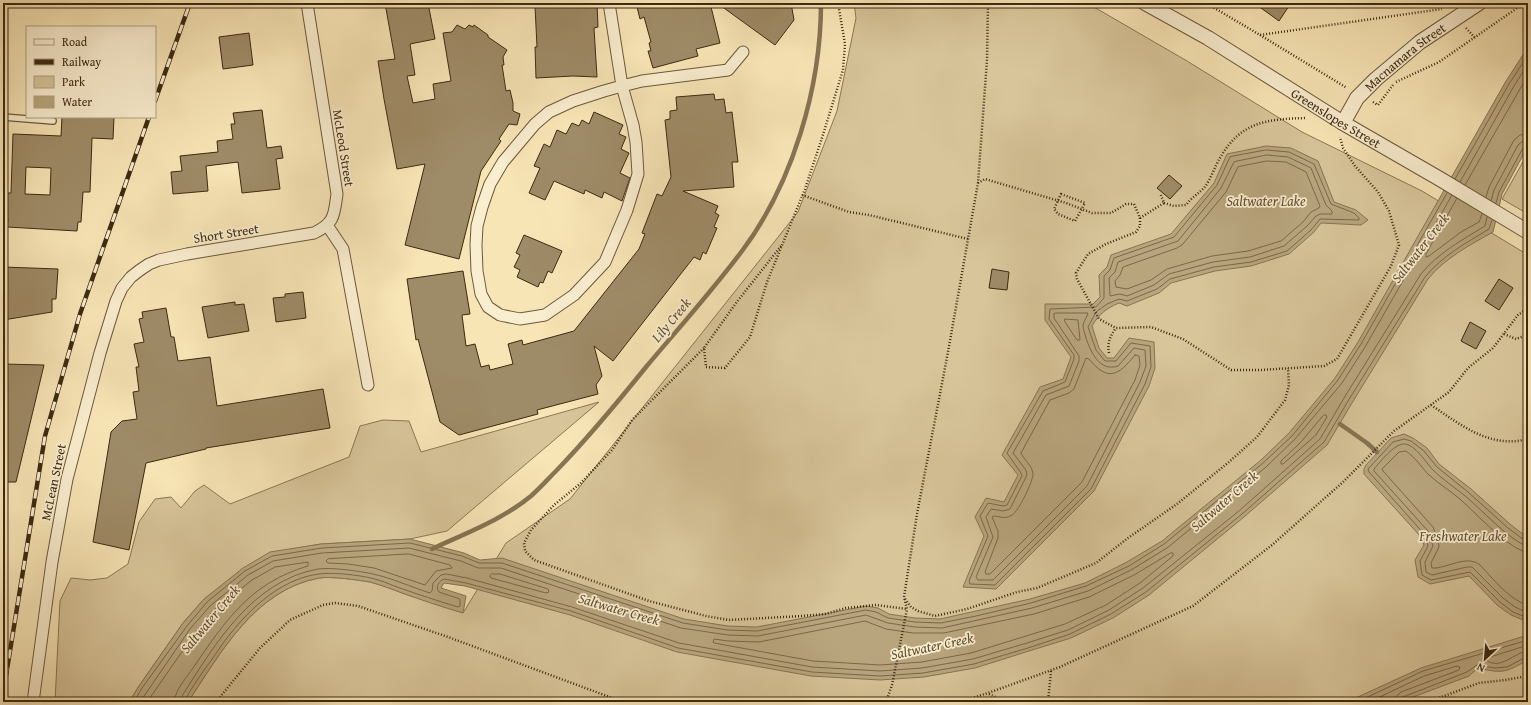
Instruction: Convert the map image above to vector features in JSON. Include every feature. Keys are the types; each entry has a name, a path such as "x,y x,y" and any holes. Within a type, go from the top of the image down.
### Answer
{"street":[{"name":"McLeod Street","path":"307,3 337,194 334,217 327,225"},
{"path":"609,3 622,86 633,124 638,174 627,210 605,262 574,295 545,315 520,320 500,315 488,307 481,294 477,271 477,226 490,184 503,162 535,124 549,112 573,101 622,86 642,81 728,70 743,52"},
{"name":"Greenslopes Street","path":"1145,3 1208,38 1338,120 1528,232"},
{"name":"Macnamara Street","path":"1338,120 1376,78 1420,42 1479,3"},
{"name":"Short Street","path":"131,277 149,264 159,260 314,233 327,225"},
{"path":"327,225 343,249 368,385"},
{"name":"McLean Street","path":"33,702 52,562 67,479 100,353 116,301 122,288 131,277"}],"lane":[{"path":"3,117 53,121"}],"path":[{"path":"704,348 706,367 725,368 750,337 781,246 802,195 822,138 843,70 845,44 838,3"},
{"path":"886,702 892,685 907,609 904,597 917,514 978,183 987,60 988,3"},
{"path":"1206,3 1360,96 1378,105 1394,82 1439,62 1523,4 1528,3"},
{"path":"1260,35 1448,9 1475,38"},
{"path":"978,183 985,180 1058,200 1092,213 1111,213 1126,204 1134,204 1140,218 1140,226 1136,232 1106,244 1088,254 1076,273 1076,279 1099,319 1116,328 1151,327 1183,339 1231,370 1260,370 1324,366 1337,359 1391,266 1399,245 1389,211 1378,192 1354,166 1343,148 1338,120 1281,118 1260,123 1242,131 1229,143 1204,187 1186,204 1174,206 1164,203 1140,218"},
{"path":"1160,193 1164,203"},
{"path":"1061,194 1084,203 1075,222 1058,214 1054,209 1058,200 1061,194"},
{"path":"802,195 849,212 869,215 968,239"},
{"path":"781,246 704,348 632,420 612,450 581,483 554,505 531,530 524,543 525,551 534,560 649,601 706,616 729,620 825,614 846,608 876,605 907,609"},
{"path":"960,702 988,694 1051,670 1193,606 1272,544 1362,465 1394,432 1449,392 1468,368 1493,348 1518,315 1528,308"},
{"path":"1109,353 1108,344 1116,328"},
{"path":"1504,334 1516,339 1528,336"},
{"path":"904,597 911,607 918,611 935,616 967,609 1018,592 1038,588 1096,563 1128,538 1177,504 1257,437 1285,400 1289,385 1288,368"},
{"path":"1431,405 1480,435 1502,441 1528,438"},
{"path":"216,702 260,648 290,620 322,605 335,603 358,606 448,637 623,702"},
{"path":"1048,702 1051,670"},
{"path":"1428,702 1479,683 1528,676"},
{"path":"988,694 1006,702"},
{"path":"3,701 11,702"}],"green space":[{"path":"854,3 1087,3 1187,61 1302,132 1422,191 1528,255 1528,702 188,702 213,663 242,626 258,609 276,595 296,585 319,578 344,578 370,582 463,613 506,543 570,499 798,212 837,111 856,18"},
{"path":"1528,153 1528,214 1502,199"},
{"path":"599,402 447,531 410,539 321,544 270,553 204,599 183,623 129,702 55,702 60,601 71,578 90,580 107,578 128,564 139,522 155,499 171,497 181,508 195,491 204,485 230,504 349,457 360,426 383,420 409,421 421,452"}],"water":[{"name":"Saltwater Creek","path":"1528,47 1528,146 1502,194 1493,232 1450,258 1428,279 1327,445 1244,517 1149,595 1113,618 1071,638 975,668 924,677 880,680 811,676 677,652 570,615 465,586 444,583 441,588 466,596 463,613 370,582 344,578 319,578 296,585 276,595 258,609 227,644 188,702 129,702 183,623 204,599 243,568 270,552 321,544 410,539 464,553 480,560 502,558 684,619 728,626 757,627 866,606 878,608 889,614 915,618 940,619 1030,599 1085,583 1127,562 1162,541 1261,460 1289,433 1335,378 1358,342 1506,81"},
{"name":"Saltwater Lake","path":"1266,146 1291,148 1318,161 1334,202 1356,210 1368,220 1361,225 1321,223 1314,232 1289,254 1251,266 1215,271 1171,283 1159,293 1127,306 1119,303 1111,307 1097,318 1092,326 1099,348 1107,358 1114,358 1129,338 1154,342 1155,368 1149,386 1094,491 996,589 963,587 984,536 975,517 986,498 1004,502 1018,475 1002,455 1040,387 1063,379 1071,357 1045,320 1045,304 1093,304 1100,297 1099,275 1107,267 1111,255 1171,234 1214,183 1227,154"},
{"name":"Freshwater Lake","path":"1404,434 1413,438 1427,448 1439,464 1471,489 1511,525 1528,538 1528,622 1511,615 1497,605 1469,576 1430,584 1418,577 1415,560 1424,545 1421,537 1364,474 1366,465 1391,438"},
{"path":"1528,635 1528,660 1515,667 1504,671 1478,668 1469,676 1400,702 1347,702 1421,668"}],"building":[{"path":"385,3 428,3 435,39 410,44 415,75 407,76 413,103 435,99 433,84 451,81 443,33 452,32 457,25 465,29 469,25 473,27 474,25 507,50 503,57 504,65 502,65 506,91 510,90 513,111 520,114 517,125 509,124 499,139 501,141 481,171 459,259 405,245 425,164 397,169 378,61 395,59"},
{"path":"597,3 598,27 594,28 597,77 573,76 536,78 535,47 537,47 535,6"},
{"path":"636,3 710,3 720,43 696,49 698,56 653,68 648,51 651,51 649,43 651,42 644,17 640,19"},
{"path":"717,3 791,3 794,20 775,45"},
{"path":"1254,3 1291,3 1279,21"},
{"path":"249,33 253,65 223,69 219,37"},
{"path":"714,94 715,100 724,99 726,113 732,112 738,162 732,162 734,187 683,191 718,206 715,213 719,215 714,227 717,228 706,254 703,252 700,260 694,257 613,361 594,346 602,376 596,385 598,394 537,410 538,414 459,435 440,422 418,339 416,340 407,279 463,271 470,314 462,315 466,346 475,344 481,367 489,365 490,370 513,364 508,344 522,340 523,345 574,331 639,249 645,234 642,233 657,194 662,196 671,177 665,120 670,119 670,111 677,110 676,97"},
{"path":"262,110 267,148 281,146 283,158 276,159 280,189 242,193 238,162 206,166 208,191 173,194 171,172 182,171 180,156 218,152 217,141 233,139 231,124 235,124 233,113"},
{"path":"594,112 623,125 619,134 626,137 621,149 629,153 620,173 630,178 622,201 604,192 602,198 585,190 584,194 554,181 545,200 529,193 540,168 534,166 544,144 550,147 557,130 566,134 572,123 579,126 582,120 589,124"},
{"path":"62,118 114,118 113,139 92,138 90,192 83,192 81,222 78,222 77,231 7,227 8,219 4,219 5,193 11,193 13,134 61,136","holes":["26,167 51,168 50,195 25,194"]},
{"path":"1169,175 1182,186 1170,199 1157,188"},
{"path":"524,235 562,251 552,273 548,271 543,283 540,282 538,287 517,277 520,270 514,267 520,255 516,253"},
{"path":"3,267 58,269 56,299 52,299 52,312 3,320"},
{"path":"992,269 1009,272 1007,290 989,288"},
{"path":"1499,279 1513,288 1499,310 1485,301"},
{"path":"303,292 306,318 276,322 273,298 285,297 285,294"},
{"path":"235,302 235,305 244,304 249,331 208,338 202,307"},
{"path":"166,308 171,337 174,337 178,361 210,357 217,406 323,389 330,428 206,448 146,463 129,550 93,542 111,432 122,421 137,419 133,392 139,391 136,367 139,367 134,344 144,342 139,319 143,318 142,312"},
{"path":"1470,322 1486,331 1476,349 1461,341"},
{"path":"3,364 44,365 16,482 3,482"}],"waterway":[{"name":"Lily Creek","path":"432,549 496,519 520,505 538,490 568,459 602,420 742,251 760,224 776,195 801,133 816,68 820,35 821,3"},
{"path":"1340,424 1377,452"}],"railway":[{"path":"156,98 190,3"},
{"path":"3,694 45,436 80,314 149,118"}]}
